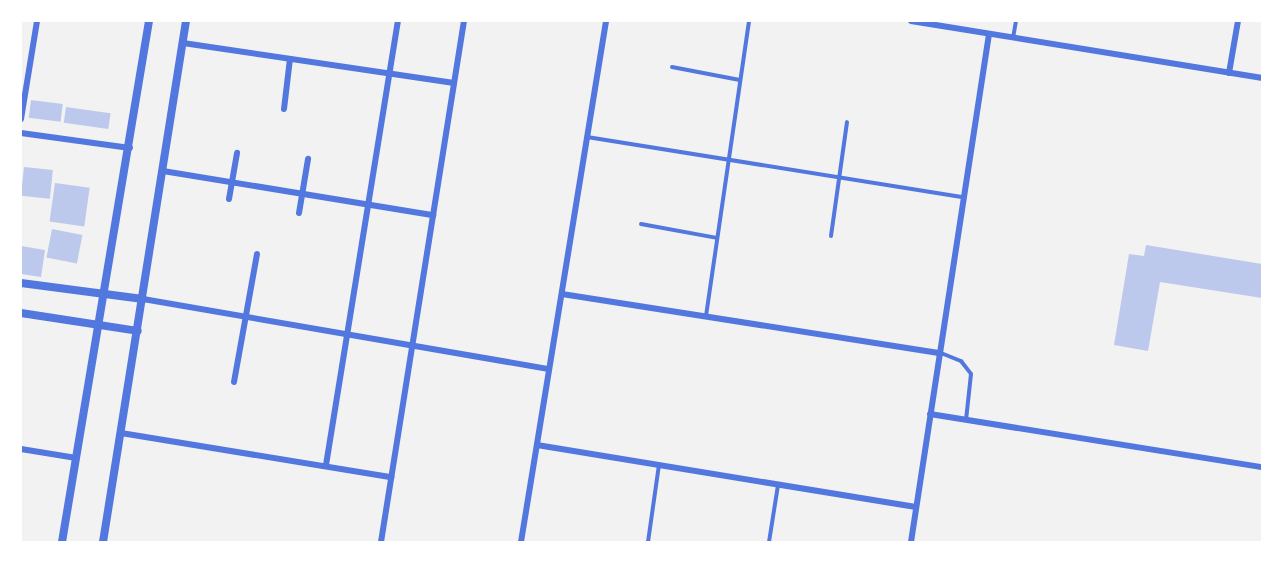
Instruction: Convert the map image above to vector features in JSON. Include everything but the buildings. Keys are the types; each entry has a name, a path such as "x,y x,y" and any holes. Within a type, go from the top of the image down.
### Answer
{"street":[{"path":"21,119 37,21"},
{"path":"62,542 131,148 149,21"},
{"path":"103,542 186,21"},
{"path":"326,465 398,21"},
{"path":"381,542 464,21"},
{"path":"521,542 606,21"},
{"path":"911,21 1262,78"},
{"path":"1229,73 1238,21"},
{"path":"910,542 989,34"},
{"path":"183,42 454,83"},
{"path":"284,110 290,58"},
{"path":"21,133 131,148"},
{"path":"229,198 237,153"},
{"path":"299,213 308,159"},
{"path":"163,171 369,201 433,215"},
{"path":"234,382 257,254"},
{"path":"21,283 142,299 549,369"},
{"path":"562,294 940,353"},
{"path":"21,313 138,331"},
{"path":"930,414 1262,467"},
{"path":"121,433 391,477"},
{"path":"537,445 916,507"},
{"path":"21,449 76,458"}],"lane":[{"path":"705,316 749,21"},
{"path":"1013,38 1016,21"},
{"path":"672,67 740,80"},
{"path":"831,236 847,122"},
{"path":"587,137 964,197"},
{"path":"641,224 717,238"},
{"path":"940,353 961,361 971,374 966,420"},
{"path":"648,542 659,465"},
{"path":"769,542 778,484"}]}
